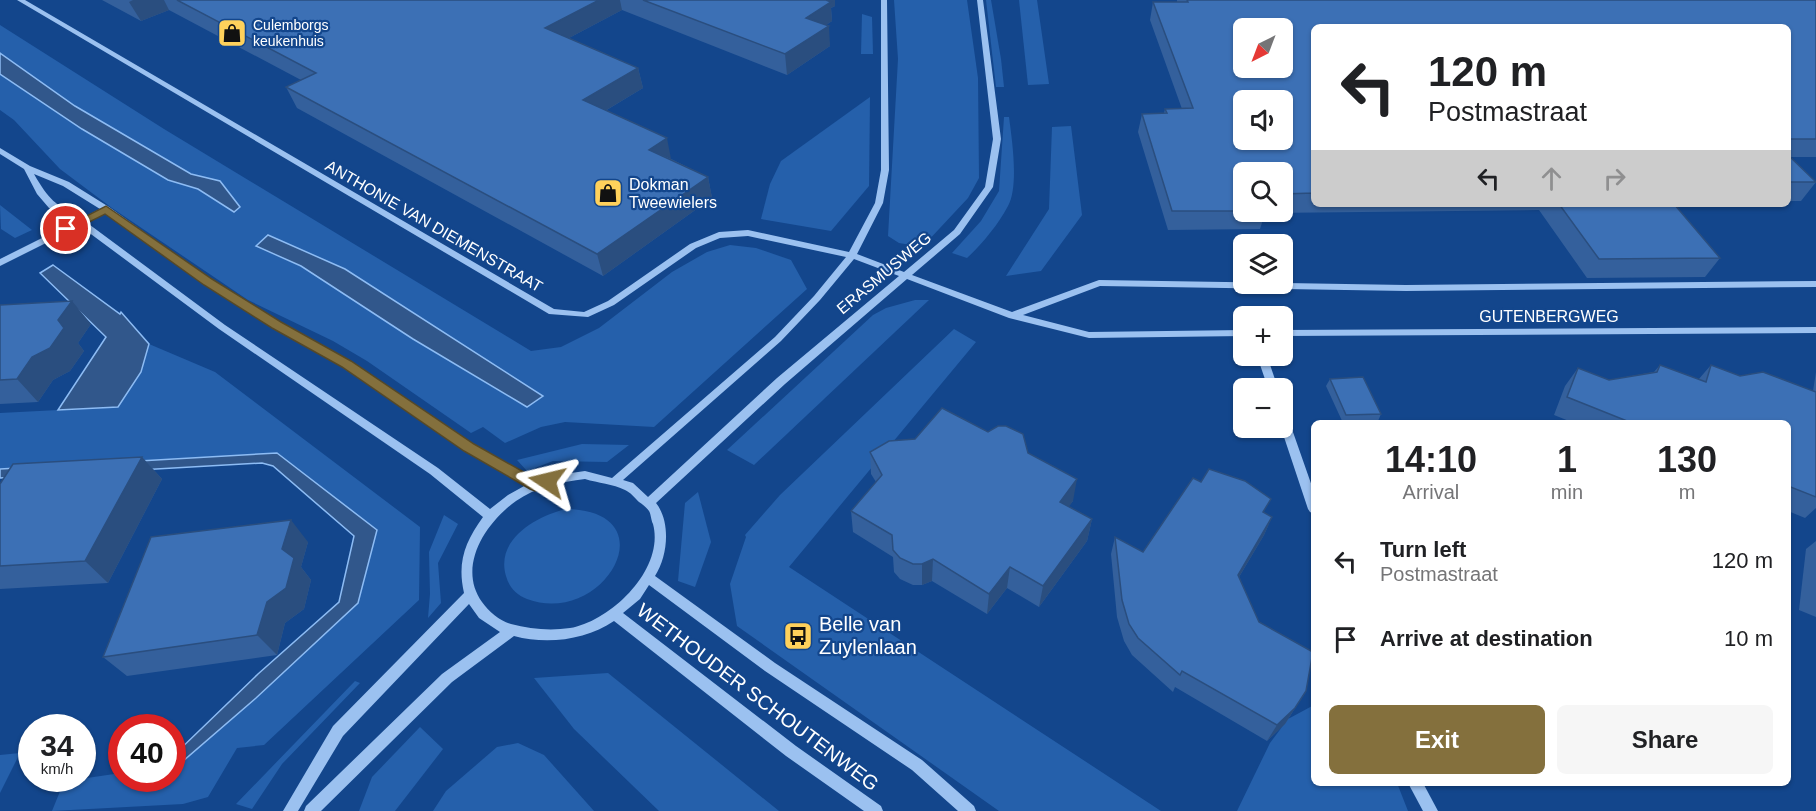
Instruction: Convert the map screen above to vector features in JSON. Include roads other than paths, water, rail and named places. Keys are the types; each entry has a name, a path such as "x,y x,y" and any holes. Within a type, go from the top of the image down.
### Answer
{"street":[{"name":"ANTHONIE VAN DIEMENSTRAAT","path":"21,0 552,312 585,315 594,312 611,303 693,246 718,235 748,233 852,255 905,274"},
{"name":"ERASMUSWEG","path":"616,480 778,339 817,298 852,255 879,203 885,170 884,0"},
{"name":"ERASMUSWEG","path":"650,502 781,381 957,232 989,187 997,139 980,0"},
{"path":"0,150 27,168 66,184 106,209 208,282 276,325 346,364 469,448 535,485"},
{"path":"27,168 46,200 80,222 222,327 434,471 490,516"},
{"path":"0,262 106,209"},
{"path":"905,274 1012,316 1089,335 1233,333"},
{"path":"1012,316 1099,283 1406,288 1816,284"},
{"name":"GUTENBERGWEG","path":"1293,333 1816,330"},
{"path":"1290,438 1311,500"},
{"path":"585,475 616,480 630,485 650,502 661,525 661,552 650,579 635,598 615,614 581,631 544,637 510,632 485,618 469,596 465,570 472,542 490,516 511,499 535,485 560,477 585,475"},
{"name":"WETHOUDER SCHOUTENWEG","path":"650,579 770,667 917,765 969,811"},
{"path":"290,811 338,731 469,596"},
{"name":"WETHOUDER SCHOUTENWEG","path":"615,614 791,751 876,811"},
{"path":"311,811 447,678 510,632"},
{"path":"1417,786 1431,811"}],"place":[{"name":"Culemborgs keukenhuis","path":"232,33"},
{"name":"Dokman Tweewielers","path":"608,193"},
{"name":"Belle van Zuylenlaan","path":"798,636"}]}
